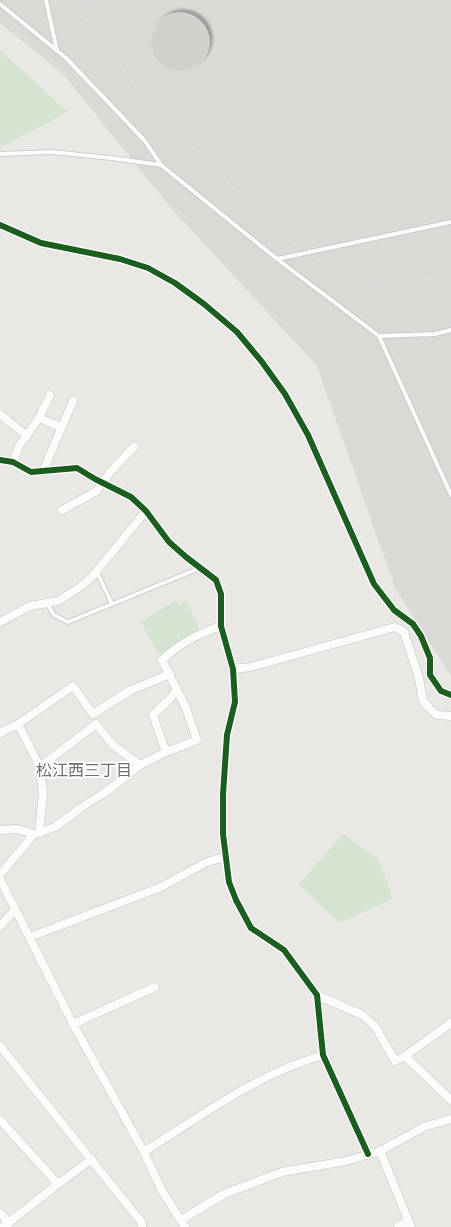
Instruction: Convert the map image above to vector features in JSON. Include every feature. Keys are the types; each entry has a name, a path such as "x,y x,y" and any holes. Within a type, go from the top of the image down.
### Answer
{"street":[{"path":"0,225 41,243 120,259 148,268 175,283 204,304 237,332 285,394 308,435 374,584 394,610 413,624 421,636 430,658 430,675 441,692 451,695"},
{"path":"13,462 19,446 38,418 50,395"},
{"path":"43,471 73,401"},
{"path":"0,414 27,436"},
{"path":"38,418 62,427"},
{"path":"62,510 97,490 110,472 134,447"},
{"path":"0,460 13,462 31,472 77,468 131,497 146,511 170,542 216,580 221,594 221,626 233,669 235,702 227,735 222,834 229,882 251,928 284,950 317,995 362,1015 375,1026 395,1061 451,1023"},
{"path":"0,622 30,606 58,601 80,588 97,571 146,511"},
{"path":"0,830 17,829 36,834 55,828 140,765 197,740 186,708 162,660 173,650 196,635 221,626"},
{"path":"233,669 259,664 395,627 404,632 419,678 423,702 437,715 451,716"},
{"path":"0,732 18,724 73,686 93,714 132,690 170,674"},
{"path":"419,678 430,675"},
{"path":"166,752 153,715 169,700 177,689"},
{"path":"18,724 40,767 43,794 36,834 0,877 73,1024 144,1152 162,1189 183,1224 224,1194 282,1172 346,1161 380,1151 426,1126 451,1119"},
{"path":"40,767 96,724 113,745 140,765"},
{"path":"30,937 161,887 207,862 225,857"},
{"path":"0,926 16,910"},
{"path":"73,1024 155,987"},
{"path":"317,995 323,1055 368,1154"},
{"path":"0,1046 92,1159 142,1224 142,1227"},
{"path":"144,1152 242,1089 298,1062 323,1055"},
{"path":"405,1056 451,1100"},
{"path":"0,1120 58,1184"},
{"path":"380,1151 410,1224 398,1227"},
{"path":"0,1213 6,1225 92,1159"}],"lane":[{"path":"46,0 57,51"},
{"path":"0,4 66,58 145,141 161,165 277,259 379,336 451,495"},
{"path":"0,154 52,152 161,165"},
{"path":"277,259 451,222"},
{"path":"379,336 434,334 451,330"},
{"path":"46,603 54,615 68,622 200,568"},
{"path":"97,571 112,604"}],"shaded area":[{"path":"0,0 451,0 451,676 395,588 317,366 171,208 64,75 0,23"}],"green space":[{"path":"0,50 68,112 0,148"},
{"path":"176,600 178,605 187,601 200,631 165,655 160,654 154,647 141,622"},
{"path":"343,834 378,858 393,899 339,923 299,884"}],"building":[{"path":"180,13 196,18 204,26 209,42 204,58 196,66 180,71 164,66 156,58 151,42 156,26 164,18"}],"railway":[{"path":"79,0 93,39 112,61"},
{"path":"92,0 95,14 114,55 135,87 253,209 297,245 324,264 363,282 405,285 451,273"},
{"path":"0,1016 168,1227"}],"cycle path":[{"path":"0,225 41,243 120,259 148,268 175,283 204,304 237,332 285,394 308,435 374,584 394,610 413,624 421,636 430,658 430,675 441,691 451,695"},
{"path":"0,460 13,462 31,472 77,468 131,497 146,511 169,542 216,580 221,594 221,626 233,669 235,702 227,735 223,794 223,834 229,882 251,928 284,950 317,995 323,1055 368,1154"}],"district":[{"name":"松江西三丁目","path":"84,772"}]}
